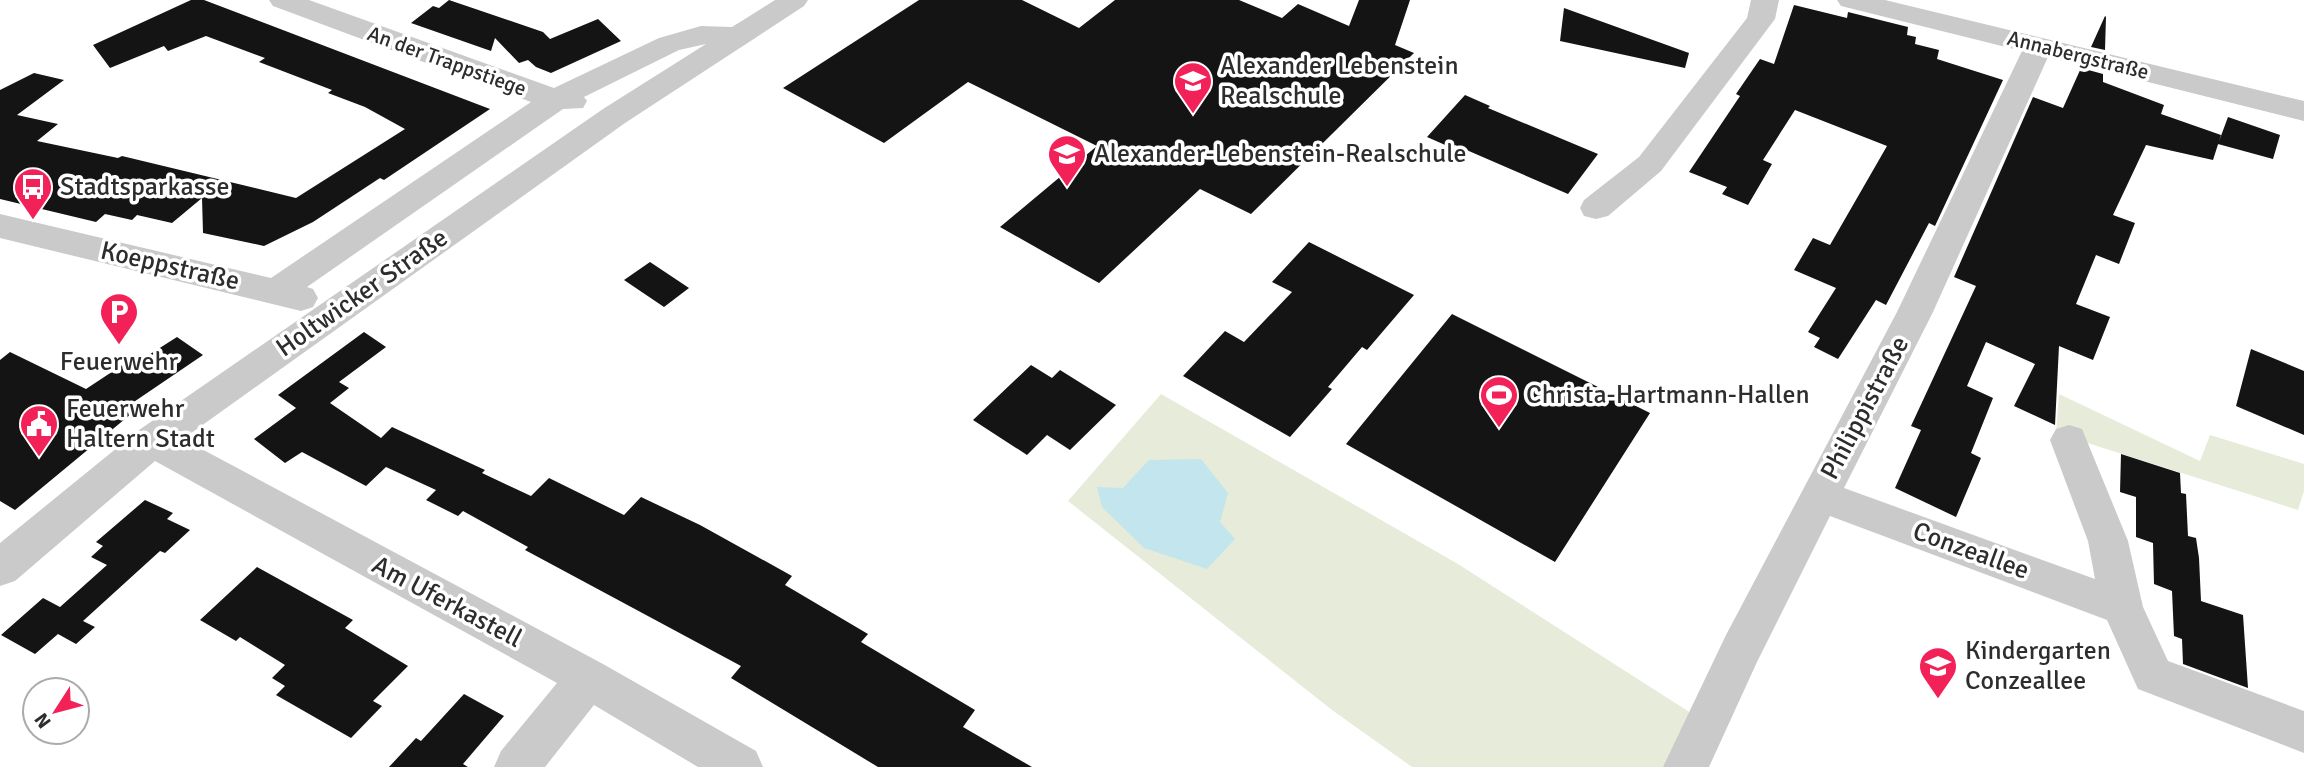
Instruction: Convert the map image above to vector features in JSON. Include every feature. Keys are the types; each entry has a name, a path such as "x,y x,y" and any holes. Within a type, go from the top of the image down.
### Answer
{"street":[{"name":"An der Trappstiege","path":"283,0 532,93 581,103 614,116"},
{"name":"Holtwicker Straße","path":"0,568 152,441 614,116 794,0"},
{"path":"1596,208 1650,164 1761,19 1765,0"},
{"name":"Annabergstraße","path":"1851,0 2304,111"},
{"name":"Holtwicker Straße","path":"277,291 558,98 669,44 701,34 737,36"},
{"name":"Philippistraße","path":"1686,767 1705,722 1819,495 1915,312 2039,46"},
{"name":"Koeppstraße","path":"0,226 277,291 338,309"},
{"path":"2069,440 2108,541 2122,607 2153,675 2304,732"},
{"name":"Am Uferkastell","path":"152,441 588,678 740,767"},
{"name":"Conzeallee","path":"1819,495 2122,607"},
{"path":"517,767 588,678"}],"green space":[{"path":"1161,394 1458,564 1705,722 1686,767 1412,767 1332,710 1068,501"},
{"path":"2059,394 2200,461 2210,435 2304,464 2304,491 2298,510 2056,433"}],"water":[{"path":"1201,459 1228,493 1220,522 1235,539 1207,569 1144,548 1102,507 1097,487 1123,488 1149,460"}],"building":[{"path":"191,0 204,0 490,109 384,180 380,178 313,222 264,246 203,233 202,198 172,223 137,215 132,220 105,214 96,222 0,199 0,90 34,73 64,80 17,115 58,124 37,141 118,158 122,156 296,198 405,129 365,107 328,93 332,90 259,62 265,58 206,36 168,51 164,46 110,68 93,45"},
{"path":"449,0 543,32 550,39 598,19 621,41 551,73 536,67 528,60 519,63 495,38 491,51 411,23 433,6 439,8"},
{"name":"Alexander Lebenstein Realschule","path":"919,0 1022,0 1079,28 1115,0 1239,0 1282,18 1298,4 1349,26 1359,0 1410,0 1395,45 1414,53 1251,214 1200,189 1099,283 1000,227 1097,146 968,82 884,143 783,88"},
{"path":"1794,5 1847,18 1848,12 1908,27 1907,35 1916,37 1915,44 1939,50 1937,59 2003,80 1935,226 1929,223 1886,305 1876,300 1838,359 1814,347 1820,338 1808,332 1836,288 1794,270 1813,238 1830,245 1887,146 1795,110 1763,160 1772,164 1748,205 1722,194 1727,187 1689,172 1740,96 1736,94 1760,59 1774,64"},
{"path":"1564,8 1689,53 1685,68 1560,41"},
{"path":"2105,16 2105,50 2091,47"},
{"path":"2081,68 2103,74 2103,82 2164,105 2161,114 2221,135 2213,160 2146,145 2113,215 2135,223 2119,264 2096,255 2076,304 2110,317 2093,360 2059,346 2055,425 2014,406 2035,364 1986,342 1967,386 1993,398 1971,453 1981,458 1956,517 1895,488 1921,430 1911,426 1976,286 1954,277 2033,97 2063,108"},
{"path":"1465,95 1490,106 1488,108 1598,154 1568,194 1455,145 1452,148 1427,137"},
{"path":"2228,117 2280,135 2273,159 2218,144"},
{"path":"1309,242 1414,295 1367,350 1362,347 1328,387 1332,389 1290,437 1183,376 1225,331 1244,342 1292,292 1272,282"},
{"path":"650,262 689,288 664,307 624,280"},
{"name":"Christa-Hartmann-Hallen","path":"1452,314 1650,413 1555,562 1346,444"},
{"path":"364,332 386,347 339,382 349,388 330,403 381,438 392,427 485,470 482,473 531,496 549,478 624,515 641,497 700,525 792,576 785,585 868,634 861,642 975,710 963,727 1032,767 878,767 731,678 741,666 525,550 528,547 463,511 458,516 426,500 436,490 386,467 366,486 302,452 285,463 254,439 296,408 278,395"},
{"name":"Feuerwehr Haltern Stadt","path":"177,337 203,355 122,410 131,414 15,510 0,501 0,360 10,352 86,389 139,354 144,358"},
{"path":"2251,349 2304,371 2304,435 2236,406"},
{"path":"1031,365 1052,378 1060,370 1116,405 1070,450 1047,435 1027,455 973,420"},
{"path":"2121,454 2180,473 2181,493 2186,494 2188,536 2196,538 2201,601 2243,615 2248,688 2183,664 2182,639 2174,636 2172,591 2154,584 2153,543 2136,537 2136,497 2120,492"},
{"path":"145,500 173,513 167,519 190,530 165,553 160,551 83,621 95,627 76,644 58,634 35,654 1,635 43,598 60,607 107,565 91,557 103,546 96,542"},
{"path":"257,567 353,620 345,628 408,666 373,701 382,706 351,738 276,695 285,686 272,678 285,665 240,637 236,641 200,620"},
{"path":"464,694 504,716 463,764 468,767 389,767 416,738 421,741"}],"place":[{"name":"Alexander Lebenstein Realschule","path":"1193,115"},
{"name":"Alexander-Lebenstein-Realschule","path":"1067,188"},
{"name":"Stadtsparkasse","path":"33,221"},
{"name":"Feuerwehr","path":"119,346"},
{"name":"Christa-Hartmann-Hallen","path":"1499,429"},
{"name":"Feuerwehr Haltern Stadt","path":"39,458"},
{"name":"Kindergarten Conzeallee","path":"1938,700"}]}
